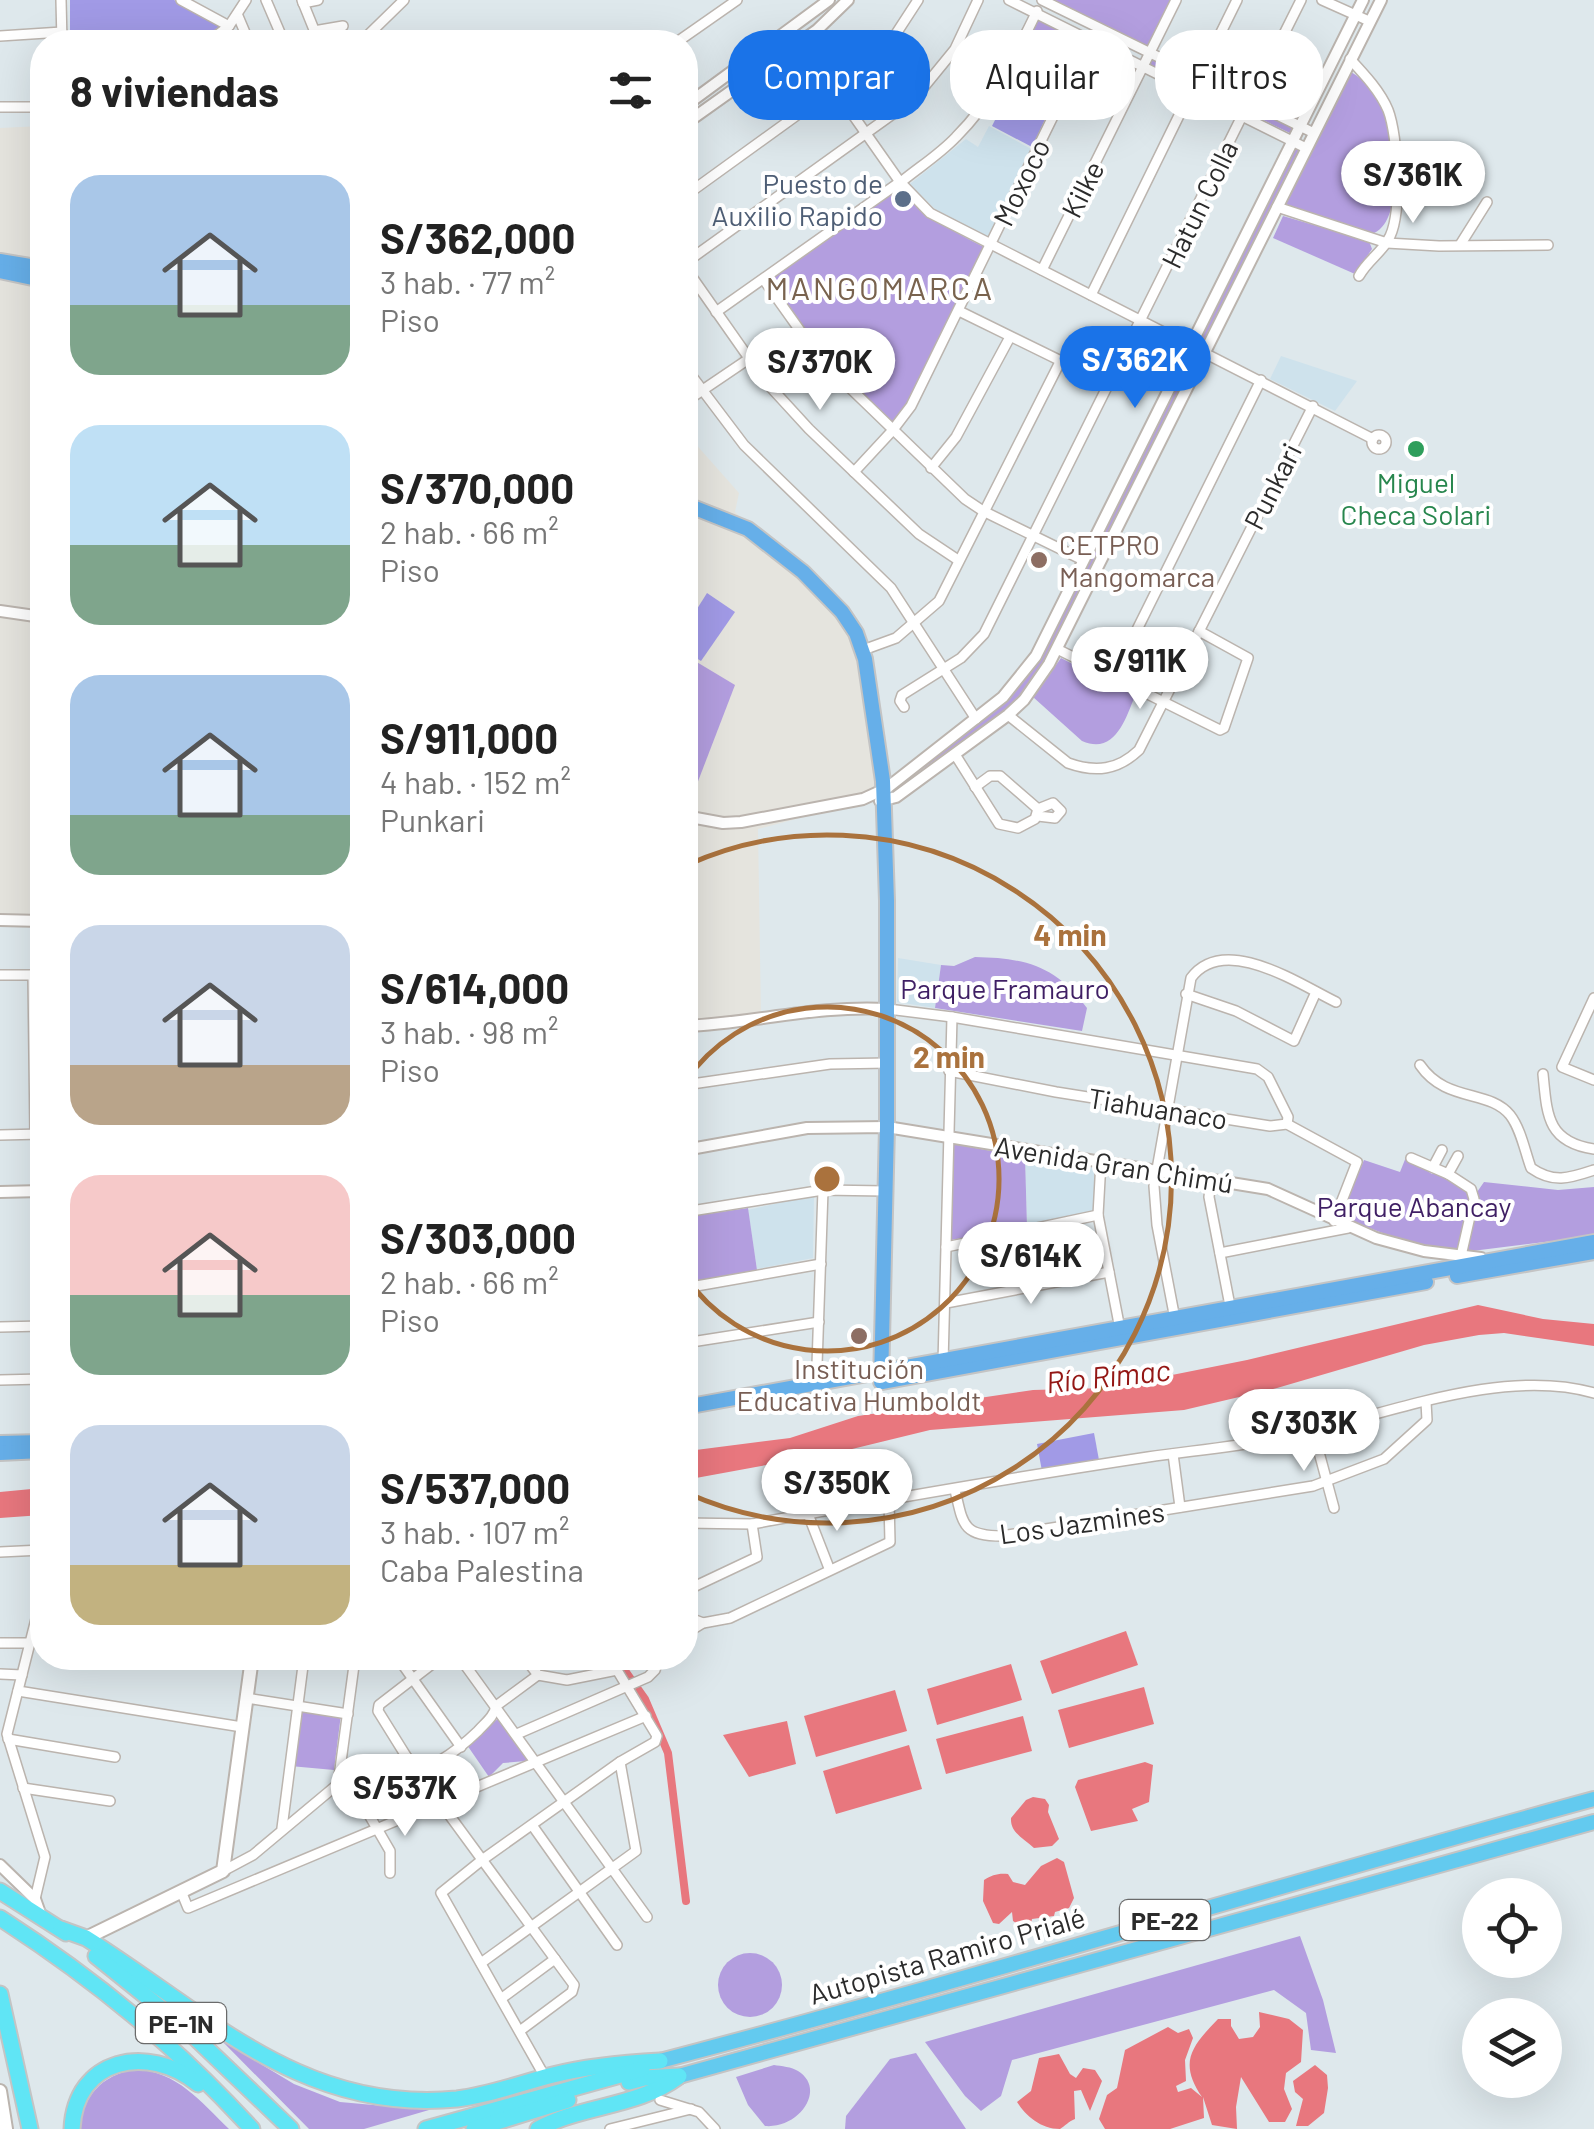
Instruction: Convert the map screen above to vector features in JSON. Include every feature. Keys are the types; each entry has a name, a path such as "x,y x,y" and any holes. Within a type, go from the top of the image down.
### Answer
{"highway":[{"name":"Autopista Ramiro Prialé","path":"654,2064 1489,1825 1594,1799"},
{"name":"Autopista Ramiro Prialé","path":"679,2076 1594,1822"},
{"name":"PE-1N","path":"0,1891 60,1929 160,2006 291,2129"},
{"name":"PE-1N","path":"0,1918 63,1959 160,2035 252,2129"},
{"path":"60,1929 86,1938 259,2054 293,2072 339,2088 383,2097 460,2098 487,2103 599,2066 654,2064"},
{"path":"0,1994 30,2129"},
{"path":"72,2129 79,2099 94,2080 124,2062 148,2060 172,2066 225,2100"},
{"path":"460,2098 654,2064"},
{"path":"426,2129 654,2064"},
{"path":"474,2129 644,2078 679,2076"},
{"path":"538,2129 584,2110 652,2093 679,2076"},
{"path":"522,2085 544,2084"}],"main road":[{"path":"0,261 30,266"},
{"path":"0,271 30,277"},
{"path":"698,509 748,529 803,572 842,612 863,650 885,792 888,901 881,1377"},
{"path":"698,1414 1120,1329 1231,1314 1594,1242"},
{"path":"943,1365 1594,1252"},
{"path":"698,1406 816,1389"},
{"path":"0,1443 30,1442"},
{"path":"0,1452 30,1451"},
{"path":"86,1938 223,1871 250,1670"},
{"path":"1,2100 6,2129"}],"street":[{"path":"61,0 62,30"},
{"path":"182,0 230,26"},
{"path":"226,30 246,0"},
{"path":"266,0 279,30"},
{"path":"314,30 302,1 318,0"},
{"path":"373,30 404,0"},
{"path":"694,30 737,0"},
{"path":"815,30 848,0"},
{"path":"898,30 918,0"},
{"path":"698,256 916,98 955,49 978,0"},
{"path":"1008,0 1068,30"},
{"path":"716,312 943,150 976,115 1006,74 1042,0 1155,56"},
{"name":"Kilke","path":"1042,270 1176,0"},
{"path":"1222,30 1237,0"},
{"path":"1286,30 1301,0"},
{"path":"1322,0 1369,22"},
{"path":"885,792 1003,696 1036,656 1363,0"},
{"path":"698,818 741,822 885,792 956,756 1012,712 1034,687 1066,632 1380,0"},
{"path":"698,97 825,4 830,18"},
{"path":"238,16 244,30"},
{"path":"320,30 343,26"},
{"path":"0,36 30,36"},
{"path":"1350,59 1383,101 1390,118 1398,208 1387,242 1370,257 1359,276"},
{"path":"1135,64 1155,73"},
{"path":"698,115 728,93"},
{"path":"0,106 30,106"},
{"path":"698,187 792,120"},
{"path":"856,120 901,182 930,213 1373,438"},
{"name":"Moxoco","path":"854,472 911,406 1051,120"},
{"path":"1092,295 1177,120"},
{"name":"Hatun Colla","path":"908,693 961,658 984,634 1240,120"},
{"path":"1250,120 1306,148"},
{"path":"1288,120 1314,133"},
{"path":"1460,244 1486,202"},
{"path":"1277,207 1387,242 1548,245"},
{"path":"764,280 820,360 931,468 982,511 1083,560"},
{"path":"698,285 765,381 928,542 958,560"},
{"path":"959,311 1108,384"},
{"path":"931,468 956,436 1010,337"},
{"path":"698,393 750,358"},
{"path":"863,650 896,638 938,601 1060,362"},
{"path":"1113,678 1262,380"},
{"path":"698,387 744,445 879,574 976,719"},
{"name":"Punkari","path":"1012,712 1068,763 1107,769 1129,760 1139,750 1313,406"},
{"path":"0,612 30,616"},
{"path":"1051,625 1066,632"},
{"path":"1057,649 1215,730 1224,728 1248,660 1198,632"},
{"path":"1003,696 1012,712"},
{"path":"956,756 976,788 999,824 1018,828 1038,812 1000,776 990,776 976,788"},
{"path":"0,920 30,921"},
{"path":"1175,1319 1155,1210 1156,1171 1186,994 1196,971 1242,958 1336,1002"},
{"path":"0,974 30,974"},
{"path":"1186,994 1236,1011 1294,1041 1316,992"},
{"path":"1594,998 1563,1064 1564,1070 1594,1080"},
{"path":"698,1025 810,1010 888,1009 952,1017 1264,1072 1288,1117 1287,1124"},
{"path":"943,1365 952,1017"},
{"path":"698,1083 830,1064 888,1063"},
{"path":"1420,1066 1433,1082 1447,1090 1506,1110 1513,1118 1532,1168 1538,1173 1556,1180 1594,1170"},
{"name":"Tiahuanaco","path":"949,1072 1166,1110 1270,1126 1287,1124 1358,1162 1334,1222"},
{"path":"1543,1074 1553,1127 1572,1145 1594,1149"},
{"name":"Avenida Gran Chimú","path":"698,1148 817,1127 887,1127 1283,1194 1334,1222 1400,1246 1532,1262"},
{"path":"0,1135 30,1134"},
{"path":"1434,1166 1442,1150"},
{"path":"1448,1174 1458,1156"},
{"path":"1411,1158 1434,1166 1472,1189 1474,1196 1461,1256"},
{"path":"1100,1161 1098,1215 1120,1329"},
{"path":"1211,1180 1209,1197 1231,1314"},
{"path":"698,1210 823,1190 886,1191"},
{"path":"816,1389 823,1190"},
{"path":"0,1192 30,1191"},
{"path":"946,1247 1098,1215"},
{"path":"1220,1253 1348,1228"},
{"path":"698,1286 820,1264"},
{"path":"946,1303 1109,1272"},
{"path":"698,1341 819,1322"},
{"path":"0,1327 30,1326"},
{"path":"0,1380 30,1380"},
{"path":"698,1522 752,1524 1276,1439 1426,1402 1513,1386 1560,1384 1594,1393"},
{"path":"1173,1454 1180,1507 1326,1482 1364,1468 1396,1450 1427,1420 1426,1402"},
{"path":"1313,1430 1334,1508"},
{"name":"Los Jazmines","path":"955,1490 964,1525 973,1534 989,1536 1180,1507"},
{"path":"698,1626 730,1618 890,1542 889,1501"},
{"path":"808,1514 830,1568"},
{"path":"698,1585 757,1558 752,1524"},
{"path":"0,1552 30,1551"},
{"path":"698,1621 702,1623"},
{"path":"0,1643 30,1643 5,1736 45,1857 35,1899"},
{"path":"282,1830 302,1670"},
{"path":"338,1784 354,1670"},
{"path":"407,1670 461,1747"},
{"path":"424,1670 378,1708 406,1756 575,1989 520,2030"},
{"path":"469,1670 648,1917"},
{"path":"534,1670 538,1675"},
{"path":"390,1873 390,1851 362,1801 420,1774 461,1747 494,1714 496,1706 538,1675 577,1680 602,1670"},
{"path":"544,2084 520,2030 442,1893 620,1762 655,1742 656,1736 624,1670"},
{"path":"517,1734 633,1685 654,1670"},
{"path":"0,1674 22,1675"},
{"path":"18,1691 242,1727"},
{"path":"246,1698 348,1714"},
{"path":"0,1710 12,1710"},
{"path":"181,1891 188,1908 646,1716"},
{"path":"5,1736 115,1757"},
{"path":"0,1757 12,1752"},
{"path":"369,1777 406,1756"},
{"path":"481,1963 580,1894 636,1849 620,1762"},
{"path":"223,1871 253,1855 338,1784 355,1776 369,1777 385,1789"},
{"path":"24,1788 110,1801"},
{"path":"532,1825 617,1945"},
{"path":"0,1865 35,1899 41,1917"},
{"path":"502,1998 555,1959"},
{"path":"660,2100 691,2109 709,2120 715,2129"},
{"path":"610,2129 647,2125 691,2109"}],"shaded area":[{"path":"70,0 174,0 223,25 216,30 70,30"},
{"path":"995,120 1045,120 1032,147 992,126"},
{"path":"989,126 1033,150 990,238 936,210 910,184 966,139 978,147"},
{"path":"30,127 30,921 0,921 0,128"},
{"path":"1281,356 1357,381 1335,411 1270,379"},
{"path":"698,447 739,493 735,512 804,576 865,651 883,796 758,829 761,1017 698,1019"},
{"path":"707,593 735,612 701,661 698,659 698,607"},
{"path":"898,958 941,965 935,1008 897,1002"},
{"path":"1025,1157 1094,1167 1094,1213 1027,1224"},
{"path":"814,1195 813,1258 757,1269 748,1210"},
{"path":"1478,1305 1543,1319 1594,1324 1594,1346 1504,1333 1479,1335 1424,1345 1277,1388 1184,1410 930,1430 848,1450 698,1478 698,1450 790,1438 858,1416 1033,1390 1107,1388 1247,1360"},
{"path":"1094,1433 1099,1460 1042,1471 1037,1444"},
{"path":"30,1489 30,1516 0,1518 0,1492"},
{"path":"1126,1631 1138,1665 1052,1694 1040,1661"},
{"path":"1011,1664 1022,1700 937,1725 927,1689"},
{"path":"1144,1687 1154,1724 1069,1748 1058,1710"},
{"path":"895,1690 907,1731 816,1757 804,1716"},
{"path":"1023,1716 1032,1751 946,1774 936,1739"},
{"path":"787,1721 796,1764 749,1777 723,1735"},
{"path":"909,1745 922,1789 836,1814 823,1771"},
{"path":"1145,1762 1153,1765 1149,1802 1132,1809 1138,1821 1091,1831 1075,1787 1078,1780"},
{"path":"1033,1797 1045,1799 1049,1805 1059,1839 1052,1846 1034,1848 1013,1828 1011,1818"},
{"path":"1057,1858 1064,1862 1074,1898 1069,1908 1021,1926 1013,1921 1012,1912 999,1924 993,1923 983,1901 984,1880 1008,1874 1013,1882 1025,1885 1041,1866"},
{"path":"1259,2012 1289,2019 1303,2030 1301,2062 1286,2073 1284,2089 1292,2109 1285,2122 1269,2122 1241,2077 1237,2129 1212,2125 1203,2097 1204,2118 1170,2129 1105,2129 1099,2119 1107,2095 1117,2088 1125,2050 1168,2027 1178,2033 1189,2029 1193,2038 1185,2060 1186,2081 1176,2086 1178,2092 1191,2088 1202,2097 1191,2074 1195,2046 1218,2019 1231,2019 1239,2039 1253,2037 1260,2027"},
{"path":"1059,2054 1076,2078 1083,2068 1095,2070 1102,2081 1090,2111 1081,2090 1074,2091 1075,2119 1060,2129 1035,2121 1017,2102 1031,2091 1039,2058"},
{"path":"1315,2065 1327,2075 1324,2113 1308,2126 1296,2126 1303,2099 1295,2092 1293,2081"}],"green space":[{"path":"1053,0 1171,0 1147,47 1135,41 1135,30 1113,30"},
{"path":"1040,18 1060,30 1033,30"},
{"path":"1351,72 1373,91 1379,102 1393,155 1394,194 1390,211 1374,233 1285,204"},
{"path":"1263,120 1279,120 1292,126 1292,134"},
{"path":"1296,145 1301,151 1205,345 1196,343"},
{"path":"899,185 938,221 984,247 907,406 892,427 818,354 767,282"},
{"path":"1283,216 1369,241 1372,249 1355,274 1273,238"},
{"path":"1193,350 1199,355 1039,674 1007,710 918,772 1018,684"},
{"path":"1061,658 1135,696 1123,724 1111,739 1093,744 1082,741 1033,697"},
{"path":"698,663 735,685 698,781"},
{"name":"Parque Framauro","path":"975,957 1025,963 1064,982 1087,1008 1082,1031 935,1008 941,965 954,966"},
{"path":"953,1144 1025,1157 1027,1227 951,1240"},
{"name":"Parque Abancay","path":"1406,1157 1475,1195 1484,1182 1558,1190 1594,1187 1594,1236 1464,1252 1404,1241 1340,1217 1364,1160 1400,1172"},
{"path":"748,1208 757,1270 698,1281 698,1215"},
{"path":"299,1710 341,1714 334,1770 290,1766"},
{"path":"500,1717 528,1757 526,1761 503,1763 489,1777 467,1745"},
{"path":"1300,1936 1323,2000 1336,2053 1311,2050 1306,2013 1274,1990 1012,2060 1001,2096 981,2111 925,2042"},
{"path":"750,1953 773,1962 782,1985 773,2008 750,2017 727,2008 718,1985 727,1962"},
{"path":"222,2041 294,2084 340,2102 429,2110 364,2129 309,2129"},
{"path":"916,2053 966,2129 845,2129 846,2116 890,2059"},
{"path":"774,2065 798,2071 810,2088 809,2097 798,2115 789,2121 765,2126 748,2105 736,2077"},
{"path":"135,2069 176,2082 229,2129 79,2129 85,2106 96,2089"}],"waterway":[{"path":"624,1670 645,1699 668,1753 686,1901"}],"place":[{"name":"Puesto de Auxilio Rapido","path":"903,199"},
{"name":"Miguel Checa Solari","path":"1416,449"},
{"name":"CETPRO Mangomarca","path":"1039,560"},
{"name":"Institución Educativa Humboldt","path":"859,1336"}],"district":[{"name":"MANGOMARCA","path":"880,287"}],"water label":[{"name":"Río Rímac","path":"1108,1375"}]}
